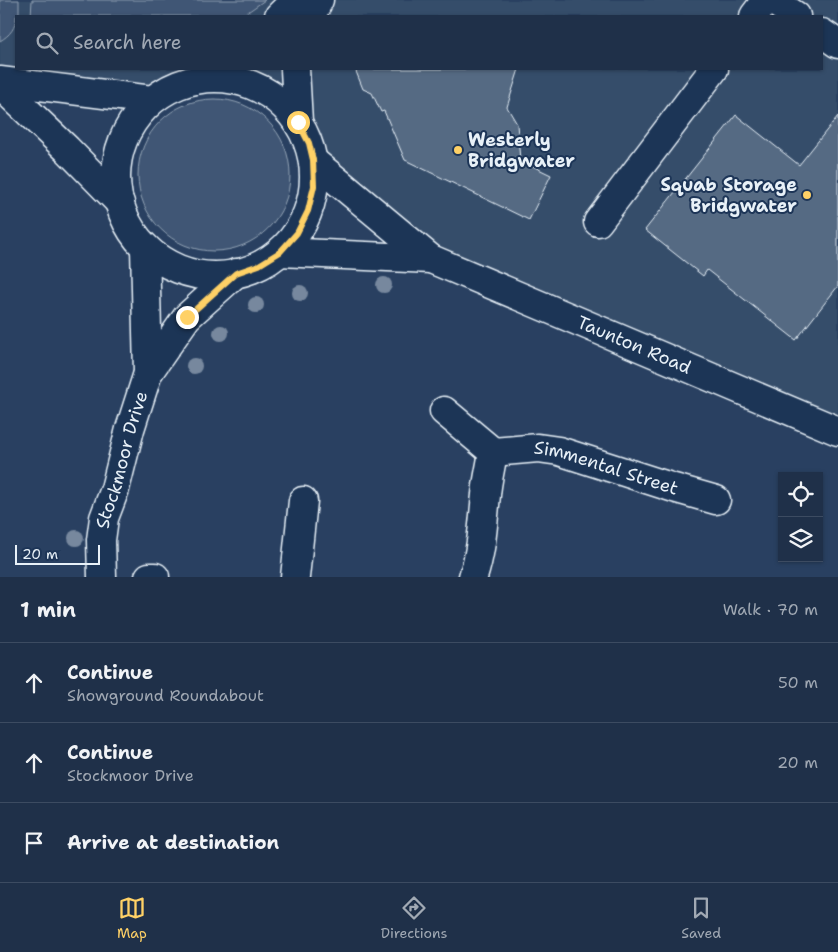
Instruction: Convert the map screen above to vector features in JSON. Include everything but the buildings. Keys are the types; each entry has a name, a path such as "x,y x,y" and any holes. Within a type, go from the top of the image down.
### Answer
{"main road":[{"path":"280,15 295,0"},
{"path":"312,15 319,0"},
{"path":"755,15 766,0"},
{"path":"772,0 794,15"},
{"path":"823,34 838,44"},
{"path":"295,70 298,122"},
{"path":"598,222 713,70"},
{"path":"216,73 260,88 283,104 298,122 309,143 313,160 314,186 308,211 297,233 280,252 259,265 236,273 211,276 189,272 164,262 145,247 129,226 120,203 116,175 121,147 133,121 152,100 170,89 216,73"},
{"path":"0,81 152,100"},
{"path":"0,85 120,203"},
{"name":"Taunton Road","path":"313,160 431,259 838,431"},
{"name":"Stockmoor Drive","path":"145,247 148,373"},
{"name":"Taunton Road","path":"280,252 431,259"},
{"name":"Stockmoor Drive","path":"102,577 101,540 104,518 116,489 130,429 148,373 187,317 236,273"},
{"path":"444,411 493,452 478,563 472,577"},
{"name":"Simmental Street","path":"493,452 538,448 559,451 716,500"},
{"path":"295,577 303,501"},
{"path":"149,577 155,577"}],"shaded area":[{"path":"0,0 838,0 838,431 431,259 313,161 309,143 298,122 283,103 260,88 233,79 211,77 189,81 170,89 152,100 0,81"},
{"path":"0,0 19,0 19,15 15,15 15,24 12,31 0,41"},
{"path":"32,0 265,0 243,15 31,15"},
{"path":"214,99 229,100 243,104 268,121 285,146 289,160 289,190 285,204 268,229 243,246 229,250 214,251 199,250 185,246 160,229 143,204 139,190 138,175 139,160 143,146 160,121 185,104 199,100"}],"place":[{"name":"Westerly Bridgwater","path":"458,150"},
{"name":"Squab Storage Bridgwater","path":"807,195"}],"route":[{"path":"187,317 236,273 259,265 280,252 297,233 308,211 314,186 313,160 309,143 298,122"}]}
